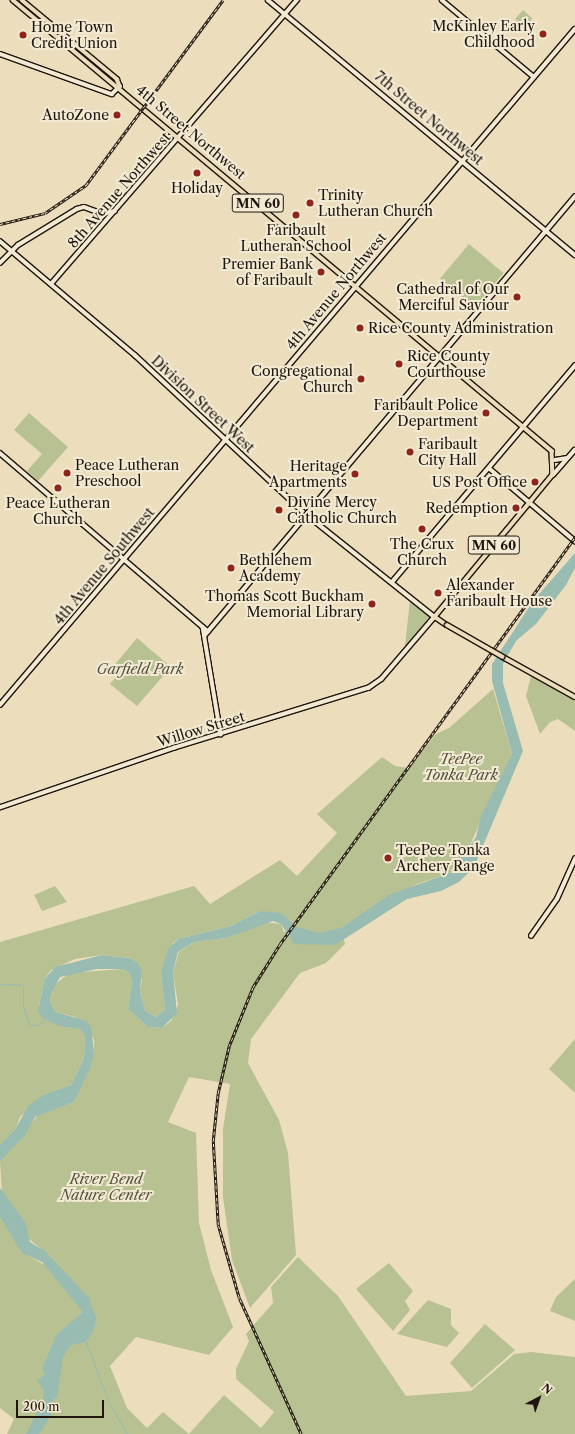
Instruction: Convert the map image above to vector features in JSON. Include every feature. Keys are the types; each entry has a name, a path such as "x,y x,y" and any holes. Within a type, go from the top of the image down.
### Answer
{"main road":[{"name":"MN 60","path":"14,0 120,86"},
{"name":"MN 60","path":"22,0 117,79 120,86"},
{"name":"4th Street Northwest","path":"120,86 524,426"},
{"name":"MN 60","path":"524,426 549,447 555,460"},
{"path":"553,475 555,460"},
{"name":"MN 60","path":"435,617 553,475"},
{"path":"435,617 575,697"}],"street":[{"name":"7th Street Northwest","path":"268,0 286,13 575,255"},
{"name":"8th Avenue Northwest","path":"51,284 116,211 297,0"},
{"path":"442,0 534,77"},
{"name":"4th Avenue Northwest","path":"224,439 575,29"},
{"name":"4th Street Northwest","path":"0,54 112,94 120,86"},
{"path":"204,635 575,197"},
{"path":"0,263 11,250 77,209 97,212 116,211"},
{"path":"97,212 108,219"},
{"name":"Division Street West","path":"0,241 135,355 302,511 393,581 435,617"},
{"path":"393,581 575,366"},
{"name":"4th Avenue Southwest","path":"0,705 125,559 224,439"},
{"path":"553,475 575,450"},
{"path":"0,453 208,631"},
{"path":"555,460 570,456"},
{"path":"489,468 575,541"},
{"name":"Willow Street","path":"0,808 222,734 369,688 399,658 435,617"},
{"path":"203,626 222,734"},
{"path":"531,936 557,898 575,859"}],"green space":[{"path":"523,10 532,18 527,31 515,19"},
{"path":"469,244 503,273 475,307 440,278"},
{"path":"29,413 68,447 38,481 27,471 42,454 14,430"},
{"path":"410,599 430,616 405,647"},
{"name":"Garfield Park","path":"137,638 171,667 137,706 110,684 118,674 112,668"},
{"path":"531,676 575,701 575,731 558,719 550,722 540,734 526,696"},
{"name":"River Bend Nature Center","path":"493,689 512,754 468,849 452,872 417,884 341,928 345,944 326,963 300,973 251,1039 248,1063 279,1120 288,1153 296,1255 250,1308 232,1260 223,1197 223,1129 230,1084 189,1077 168,1122 196,1133 199,1223 211,1270 233,1327 209,1355 136,1337 110,1366 127,1408 147,1428 163,1412 189,1434 7,1434 14,1419 0,1408 0,1217 25,1254 43,1264 50,1256 29,1239 24,1222 2,1194 0,1161 38,1115 74,1102 94,1052 94,1039 75,1017 56,1012 51,1005 50,997 57,983 69,973 123,969 129,973 132,981 128,1009 148,1027 162,1028 171,1021 178,1005 173,972 179,952 194,942 226,938 263,922 281,924 284,933 291,921 260,911 231,926 178,939 173,943 161,972 165,1009 156,1017 145,1011 140,991 142,980 130,958 102,955 75,959 51,970 44,980 39,1006 44,1019 80,1029 85,1036 84,1058 71,1085 45,1094 20,1117 16,1128 0,1145 0,942 194,886 210,904 280,860 297,876 337,833 317,814 382,757 395,766 409,768 436,734 449,728"},
{"path":"55,886 67,902 42,911 34,895"},
{"path":"575,1039 575,1093 549,1069"},
{"path":"298,1257 338,1296 406,1396 471,1391 514,1354 531,1352 575,1357 575,1434 189,1434 224,1395 261,1428 274,1412 236,1379 236,1369 249,1341 246,1334 273,1303 271,1287"},
{"path":"389,1263 413,1291 405,1301 410,1310 393,1331 356,1289"},
{"path":"575,1279 575,1321 550,1311 556,1297"},
{"path":"428,1300 451,1309 451,1325 459,1333 447,1347 397,1334"},
{"path":"485,1324 515,1350 472,1388 450,1363"}],"water":[{"path":"575,553 575,568 566,585 536,624 516,641 503,664 503,683 523,751 474,867 459,882 441,891 407,899 335,945 294,944 281,924 273,921 226,938 194,942 178,952 173,972 177,1013 162,1028 148,1027 128,1009 132,981 129,973 123,969 97,969 60,977 50,997 51,1005 56,1012 86,1021 91,1027 94,1052 91,1066 74,1102 35,1117 25,1135 0,1161 0,1145 16,1128 28,1106 45,1094 71,1085 84,1058 85,1036 80,1029 60,1026 44,1019 38,1012 44,980 55,967 102,955 129,958 138,963 142,971 140,991 145,1011 156,1017 165,1009 161,972 168,949 178,939 231,926 260,911 281,913 297,927 318,933 341,928 389,895 452,872 476,837 481,816 512,754 492,681 492,664 533,601"},
{"path":"0,1188 25,1222 30,1242 45,1251 89,1298 96,1318 94,1330 86,1342 71,1345 63,1356 57,1397 50,1403 51,1416 39,1434 26,1434 43,1401 44,1390 37,1381 45,1374 42,1368 57,1334 83,1312 42,1262 22,1253 0,1217"}],"waterway":[{"path":"0,984 23,985 23,1006 29,1025 39,1025 44,1019"},
{"path":"86,1342 109,1403 127,1434"}],"railway":[{"path":"0,224 45,213 86,185 223,0"},
{"path":"301,1434 239,1298 218,1225 213,1141 218,1093 229,1046 253,987 280,944 575,537"}],"place":[{"name":"McKinley Early Childhood","path":"543,34"},
{"name":"Home Town Credit Union","path":"23,35"},
{"name":"AutoZone","path":"117,115"},
{"name":"Holiday","path":"197,173"},
{"name":"Trinity Lutheran Church","path":"310,203"},
{"name":"Faribault Lutheran School","path":"296,215"},
{"name":"Premier Bank of Faribault","path":"321,272"},
{"name":"Cathedral of Our Merciful Saviour","path":"517,297"},
{"name":"Rice County Administration","path":"360,328"},
{"name":"Rice County Courthouse","path":"399,364"},
{"name":"Congregational Church","path":"361,379"},
{"name":"Faribault Police Department","path":"486,413"},
{"name":"Faribault City Hall","path":"410,452"},
{"name":"Peace Lutheran Preschool","path":"67,473"},
{"name":"Heritage Apartments","path":"355,474"},
{"name":"US Post Office","path":"535,482"},
{"name":"Peace Lutheran Church","path":"58,488"},
{"name":"Redemption","path":"516,508"},
{"name":"Divine Mercy Catholic Church","path":"279,510"},
{"name":"The Crux Church","path":"422,529"},
{"name":"Bethlehem Academy","path":"231,568"},
{"name":"Alexander Faribault House","path":"438,593"},
{"name":"Thomas Scott Buckham Memorial Library","path":"372,604"},
{"name":"TeePee Tonka Archery Range","path":"388,858"}],"park label":[{"name":"TeePee Tonka Park","path":"461,768"}]}
